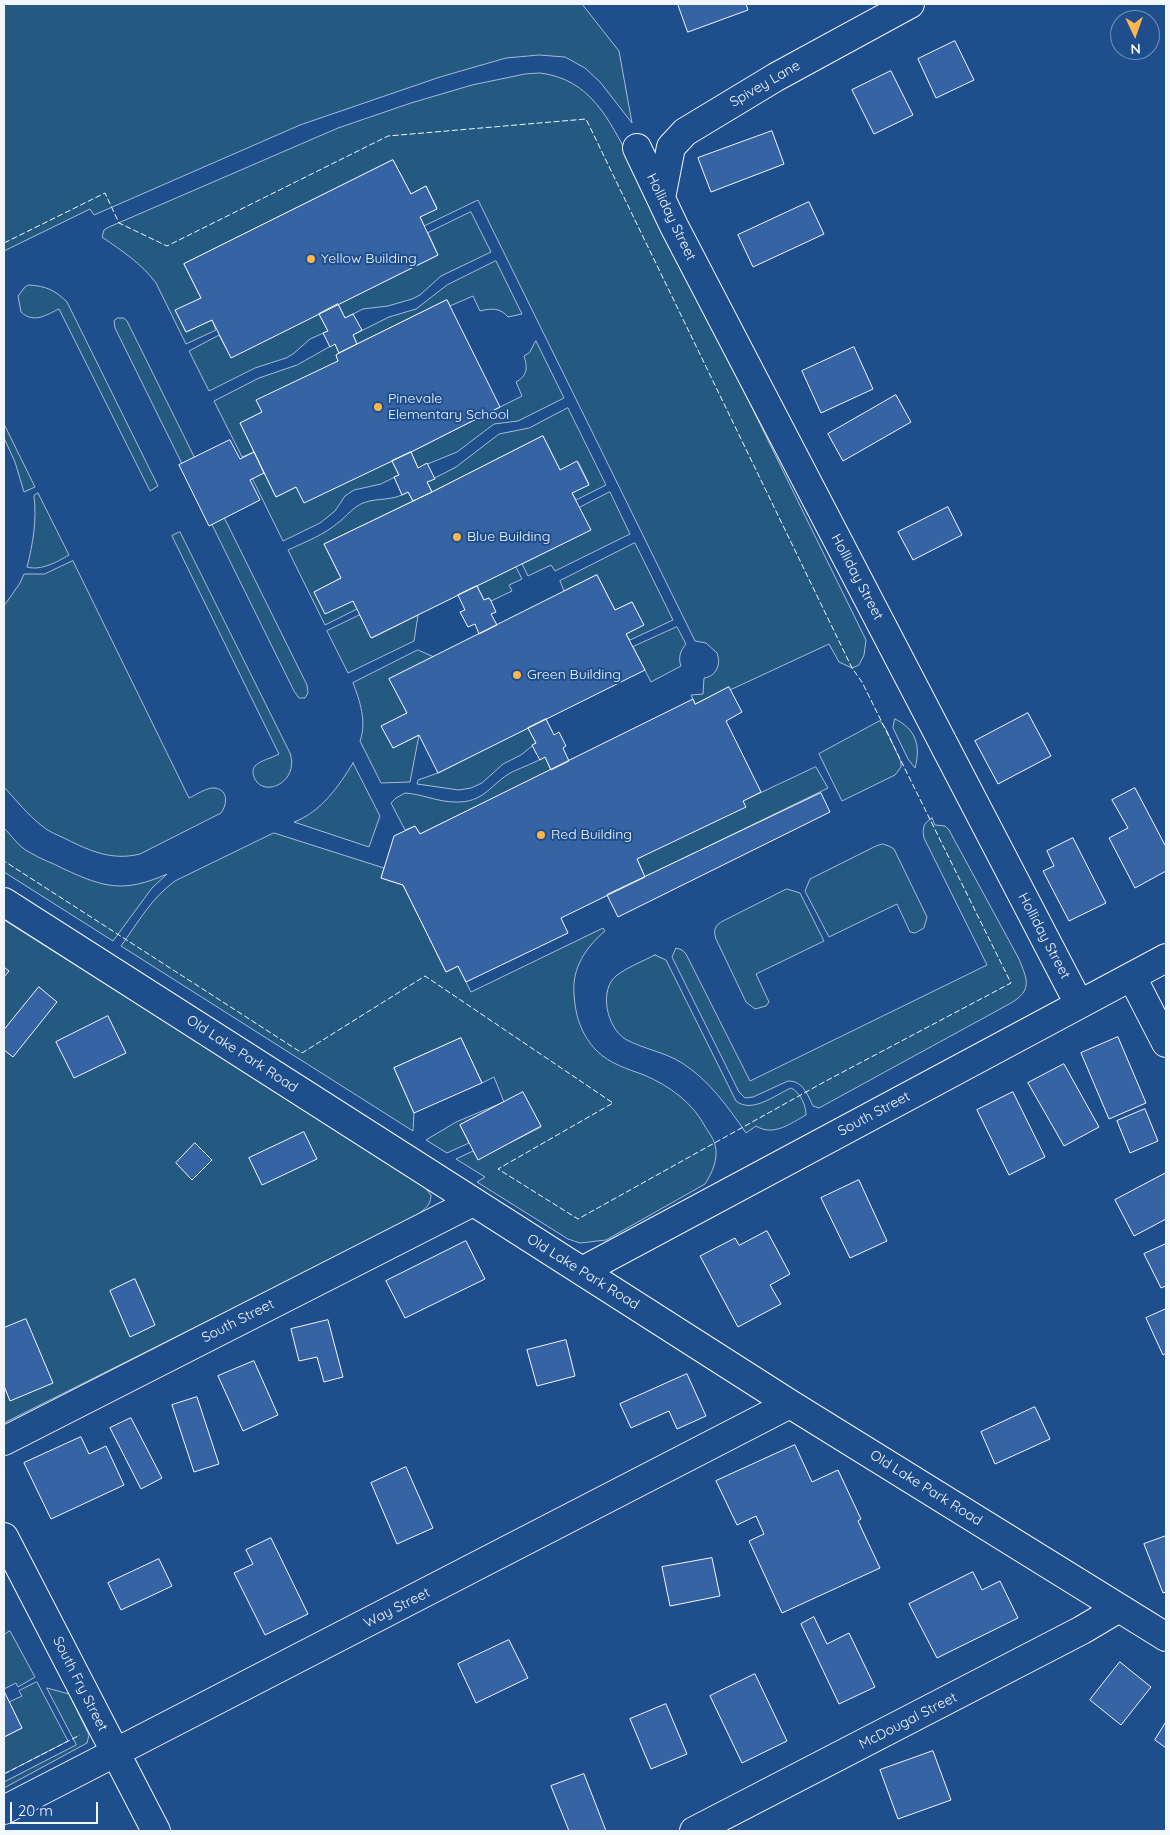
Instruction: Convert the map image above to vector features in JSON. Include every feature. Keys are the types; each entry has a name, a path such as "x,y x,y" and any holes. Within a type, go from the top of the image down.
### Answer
{"street":[{"name":"Spivey Lane","path":"661,198 671,147 685,132 776,77 910,4"},
{"name":"Holliday Street","path":"637,148 674,226 1079,1004"},
{"name":"Old Lake Park Road","path":"4,902 790,1404 1166,1636"},
{"name":"South Street","path":"582,1271 1166,958"},
{"path":"1132,977 1166,1043"},
{"name":"South Street","path":"4,1441 473,1202"},
{"name":"Way Street","path":"4,1810 116,1754 790,1404"},
{"name":"South Fry Street","path":"4,1536 156,1831"},
{"name":"McDougal Street","path":"694,1831 1073,1635 1120,1608"}],"shaded area":[{"path":"4,4 582,4 619,51 632,123 600,82 585,68 565,57 539,55 506,58 440,77 300,125 94,215 90,209 4,251"},
{"path":"540,73 558,77 573,84 585,93 596,104 615,131 866,640 864,655 859,665 852,668 839,662 829,644 730,690 729,687 695,704 691,695 703,694 704,678 712,675 717,669 717,653 706,643 695,641 478,200 424,226 420,217 437,208 426,186 411,194 393,160 184,264 201,298 176,311 186,332 212,320 216,330 186,344 156,283 138,263 102,237 104,230 109,227 338,128 472,85 525,74"},
{"path":"471,212 491,252 441,276 420,295 412,299 388,306 363,309 345,318 338,304 438,255 428,233"},
{"path":"496,261 522,314 508,317 496,310 480,311 473,296 450,306 447,300 357,344 353,335 389,317 416,309 447,285"},
{"path":"29,285 50,289 67,302 158,486 150,491 59,309 45,316 35,318 26,316 21,312 18,296"},
{"path":"319,314 328,331 310,339 286,358 255,368 209,391 189,351 219,335 231,357"},
{"path":"118,318 124,318 127,321 307,685 308,693 305,698 299,698 294,691 115,328 114,321"},
{"path":"536,341 564,398 518,421 494,424 457,452 418,468 411,452 522,396 516,382 526,371 524,356 529,353"},
{"path":"335,344 339,353 336,355 338,361 262,412 240,423 254,452 242,457 214,401 259,378 297,365"},
{"path":"568,408 606,485 576,500 572,493 589,484 578,462 560,470 543,436 432,492 427,482 456,467 499,434 529,428"},
{"path":"4,424 35,487 24,492 15,462 4,438"},
{"path":"392,461 399,475 381,484 354,490 345,496 335,511 320,523 283,541 252,478 264,473 276,497 296,487"},
{"path":"408,492 413,501 324,544 341,578 314,592 353,601 357,609 325,625 288,550 327,531 359,505 369,501 396,497"},
{"path":"610,492 630,534 555,571 551,565 528,576 522,564 590,530 579,508"},
{"path":"38,493 69,555 49,565 32,568 27,567 34,532 34,496"},
{"path":"180,532 290,753 292,764 290,772 285,780 272,787 264,787 258,784 253,770 260,762 279,754 172,536"},
{"path":"635,543 673,620 630,640 626,634 643,625 632,602 615,610 597,575 564,591 560,581"},
{"path":"73,561 189,798 212,788 220,789 225,795 225,806 221,813 140,854 120,856 101,854 54,833 32,817 4,787 4,606 24,574 44,574"},
{"path":"516,567 522,579 509,585 512,591 491,601 489,598 484,600 477,586"},
{"path":"360,615 372,638 418,615 414,641 348,673 327,631"},
{"path":"677,627 686,644 680,655 681,666 651,682 633,647"},
{"path":"418,650 434,657 390,679 407,713 382,726 393,748 419,735 410,782 381,783 360,741 363,719 353,683"},
{"path":"895,719 908,728 915,739 917,760 915,768 908,759 893,728"},
{"path":"880,721 886,729 901,762 901,767 895,775 842,801 819,754"},
{"path":"528,728 536,743 521,755 503,764 482,783 471,788 459,790 417,784 418,780 438,773"},
{"path":"545,757 551,770 420,834 415,826 405,830 391,803 405,793 449,802 473,799 486,792 512,772"},
{"path":"353,763 380,816 369,847 294,822 304,818 321,805 342,781"},
{"path":"816,767 828,788 645,877 637,859 743,801"},
{"path":"932,818 935,825 945,826 949,830 1019,959 1026,978 1023,993 1011,1003 819,1108 813,1106 801,1086 788,1081 753,1097 745,1098 739,1092 672,957 676,948 686,954 750,1081 987,965 924,838 924,826"},
{"path":"4,828 22,847 33,854 78,875 103,884 126,886 139,884 167,874 152,888 113,941 4,872"},
{"path":"274,833 384,868 381,878 403,885 446,972 458,966 471,992 603,928 605,931 586,951 575,975 577,1017 591,1045 602,1056 619,1066 663,1084 688,1103 701,1119 713,1138 716,1150 714,1165 705,1184 606,1240 580,1243 568,1239 477,1182 485,1177 456,1159 473,1151 478,1159 541,1127 523,1093 460,1125 469,1143 447,1153 426,1140 456,1122 504,1102 494,1077 482,1083 461,1038 394,1068 414,1113 413,1131 121,946 152,903 175,881"},
{"path":"883,844 894,849 927,917 924,928 915,933 910,932 897,904 829,937 805,891 810,879"},
{"path":"787,889 800,893 824,941 756,974 769,1002 766,1006 755,1009 746,1002 716,939 715,928 723,921"},
{"path":"4,920 422,1184 431,1195 427,1206 411,1219 4,1423"},
{"path":"655,955 666,960 736,1101 742,1104 756,1104 771,1099 791,1088 802,1099 806,1115 782,1128 769,1130 756,1126 746,1133 732,1113 701,1077 675,1059 625,1039 619,1033 613,1026 607,1008 606,999 611,982 621,972"},
{"path":"10,1631 35,1677 18,1687 16,1683 4,1689 4,1635"},
{"path":"37,1682 68,1741 4,1774 4,1737 22,1728 9,1702 22,1696 19,1691"},
{"path":"47,1688 69,1694 89,1735 87,1743 4,1788 4,1782 76,1745"}],"building":[{"path":"678,4 746,4 748,10 688,32"},
{"path":"955,41 974,80 936,98 918,59"},
{"path":"891,71 913,115 874,134 852,90"},
{"path":"772,131 784,164 711,192 698,158"},
{"name":"Yellow Building","path":"393,160 411,194 426,186 437,209 420,217 438,255 231,358 212,320 186,332 175,310 201,298 184,264"},
{"path":"809,202 824,234 753,267 738,235"},
{"path":"447,300 500,407 304,503 296,487 276,497 240,423 262,412 256,400 338,361 336,355 339,353"},
{"path":"338,304 345,318 353,314 362,330 353,335 357,344 339,353 335,344 330,347 323,333 328,331 319,314"},
{"path":"854,347 873,389 821,413 802,371"},
{"path":"896,395 911,422 843,461 828,434"},
{"name":"Blue Building","path":"543,436 560,470 577,461 589,485 572,493 591,530 371,638 353,601 325,614 314,592 341,578 324,544"},
{"path":"230,440 240,459 254,452 264,473 250,480 260,500 209,526 179,465"},
{"path":"411,452 418,468 427,463 435,479 427,482 432,492 413,501 408,492 402,495 394,477 399,475 392,461"},
{"path":"948,507 962,535 913,560 898,532"},
{"name":"Green Building","path":"597,575 615,610 632,602 644,625 626,634 645,670 438,773 419,735 393,748 381,726 407,713 389,679"},
{"path":"477,586 484,600 489,598 491,601 496,612 491,614 497,625 479,634 475,624 468,627 460,612 465,610 458,595"},
{"name":"Red Building","path":"729,687 742,712 726,721 761,792 743,801 746,807 637,859 645,877 561,918 568,933 466,982 458,966 446,972 403,885 381,878 394,836 415,826 420,834 693,699 695,704"},
{"path":"1028,713 1051,756 998,784 975,741"},
{"path":"546,719 554,735 559,732 566,746 563,748 569,761 551,770 545,757 540,760 536,753 532,745 536,743 528,728"},
{"path":"1135,788 1166,847 1166,871 1135,888 1109,838 1128,828 1112,800"},
{"path":"821,793 830,812 618,917 607,895"},
{"path":"1073,838 1106,903 1069,921 1043,871 1054,866 1047,851"},
{"path":"4,967 9,971 4,977"},
{"path":"39,987 57,1002 13,1057 4,1050 4,1030"},
{"path":"108,1016 126,1053 74,1078 56,1042"},
{"path":"1118,1037 1146,1103 1109,1119 1081,1053"},
{"path":"461,1038 482,1083 414,1113 394,1068"},
{"path":"1064,1064 1099,1127 1064,1146 1028,1083"},
{"path":"523,1092 541,1126 478,1160 460,1125"},
{"path":"1013,1092 1045,1157 1009,1175 977,1110"},
{"path":"1145,1109 1158,1141 1130,1153 1117,1121"},
{"path":"304,1132 317,1159 262,1185 249,1158"},
{"path":"195,1143 212,1160 192,1180 176,1163"},
{"path":"1166,1173 1166,1219 1134,1236 1115,1200"},
{"path":"859,1180 887,1241 850,1258 821,1198"},
{"path":"767,1231 790,1274 770,1285 781,1304 738,1327 700,1256 735,1238 739,1245"},
{"path":"466,1241 485,1279 405,1318 386,1281"},
{"path":"1166,1244 1166,1286 1161,1288 1144,1254"},
{"path":"135,1279 155,1325 130,1337 110,1291"},
{"path":"1166,1309 1166,1353 1163,1355 1146,1318"},
{"path":"26,1319 53,1383 10,1401 4,1386 4,1328"},
{"path":"328,1320 343,1377 324,1382 317,1357 299,1361 291,1329"},
{"path":"566,1340 575,1376 537,1386 527,1350"},
{"path":"254,1361 278,1415 243,1431 218,1376"},
{"path":"687,1374 706,1416 677,1429 669,1411 631,1428 620,1404"},
{"path":"197,1397 219,1464 194,1472 172,1405"},
{"path":"1035,1407 1050,1439 995,1464 981,1432"},
{"path":"131,1418 162,1478 141,1489 110,1428"},
{"path":"81,1437 89,1454 106,1446 124,1485 51,1519 24,1463"},
{"path":"795,1445 812,1482 838,1470 861,1519 858,1521 880,1568 782,1613 749,1541 764,1534 756,1516 737,1525 716,1481"},
{"path":"406,1467 433,1528 397,1544 371,1483"},
{"path":"1166,1536 1166,1592 1163,1593 1144,1544"},
{"path":"271,1538 308,1614 265,1635 234,1573 253,1564 246,1550"},
{"path":"712,1558 720,1596 670,1606 662,1567"},
{"path":"159,1559 172,1586 121,1610 108,1583"},
{"path":"973,1572 982,1590 1000,1581 1018,1618 937,1658 909,1604"},
{"path":"814,1617 827,1644 849,1633 875,1687 839,1704 801,1624"},
{"path":"509,1640 528,1678 476,1703 458,1664"},
{"path":"1120,1662 1151,1687 1121,1725 1090,1700"},
{"path":"755,1674 787,1741 742,1763 710,1696"},
{"path":"4,1691 22,1728 4,1737"},
{"path":"666,1704 687,1754 651,1769 630,1719"},
{"path":"1166,1722 1166,1748 1155,1740"},
{"path":"933,1751 951,1800 898,1819 880,1770"},
{"path":"584,1774 606,1831 569,1831 551,1786"}],"fence":[{"path":"4,243 105,193 119,223 167,246 388,136 586,119 852,668 862,682 1011,983 824,1082 578,1219 498,1169 613,1103 425,976 302,1053 4,861"},
{"path":"4,1774 80,1735"}],"place":[{"name":"Yellow Building","path":"311,259"},
{"name":"Pinevale Elementary School","path":"378,407"},
{"name":"Blue Building","path":"457,537"},
{"name":"Green Building","path":"517,675"},
{"name":"Red Building","path":"541,835"}]}
